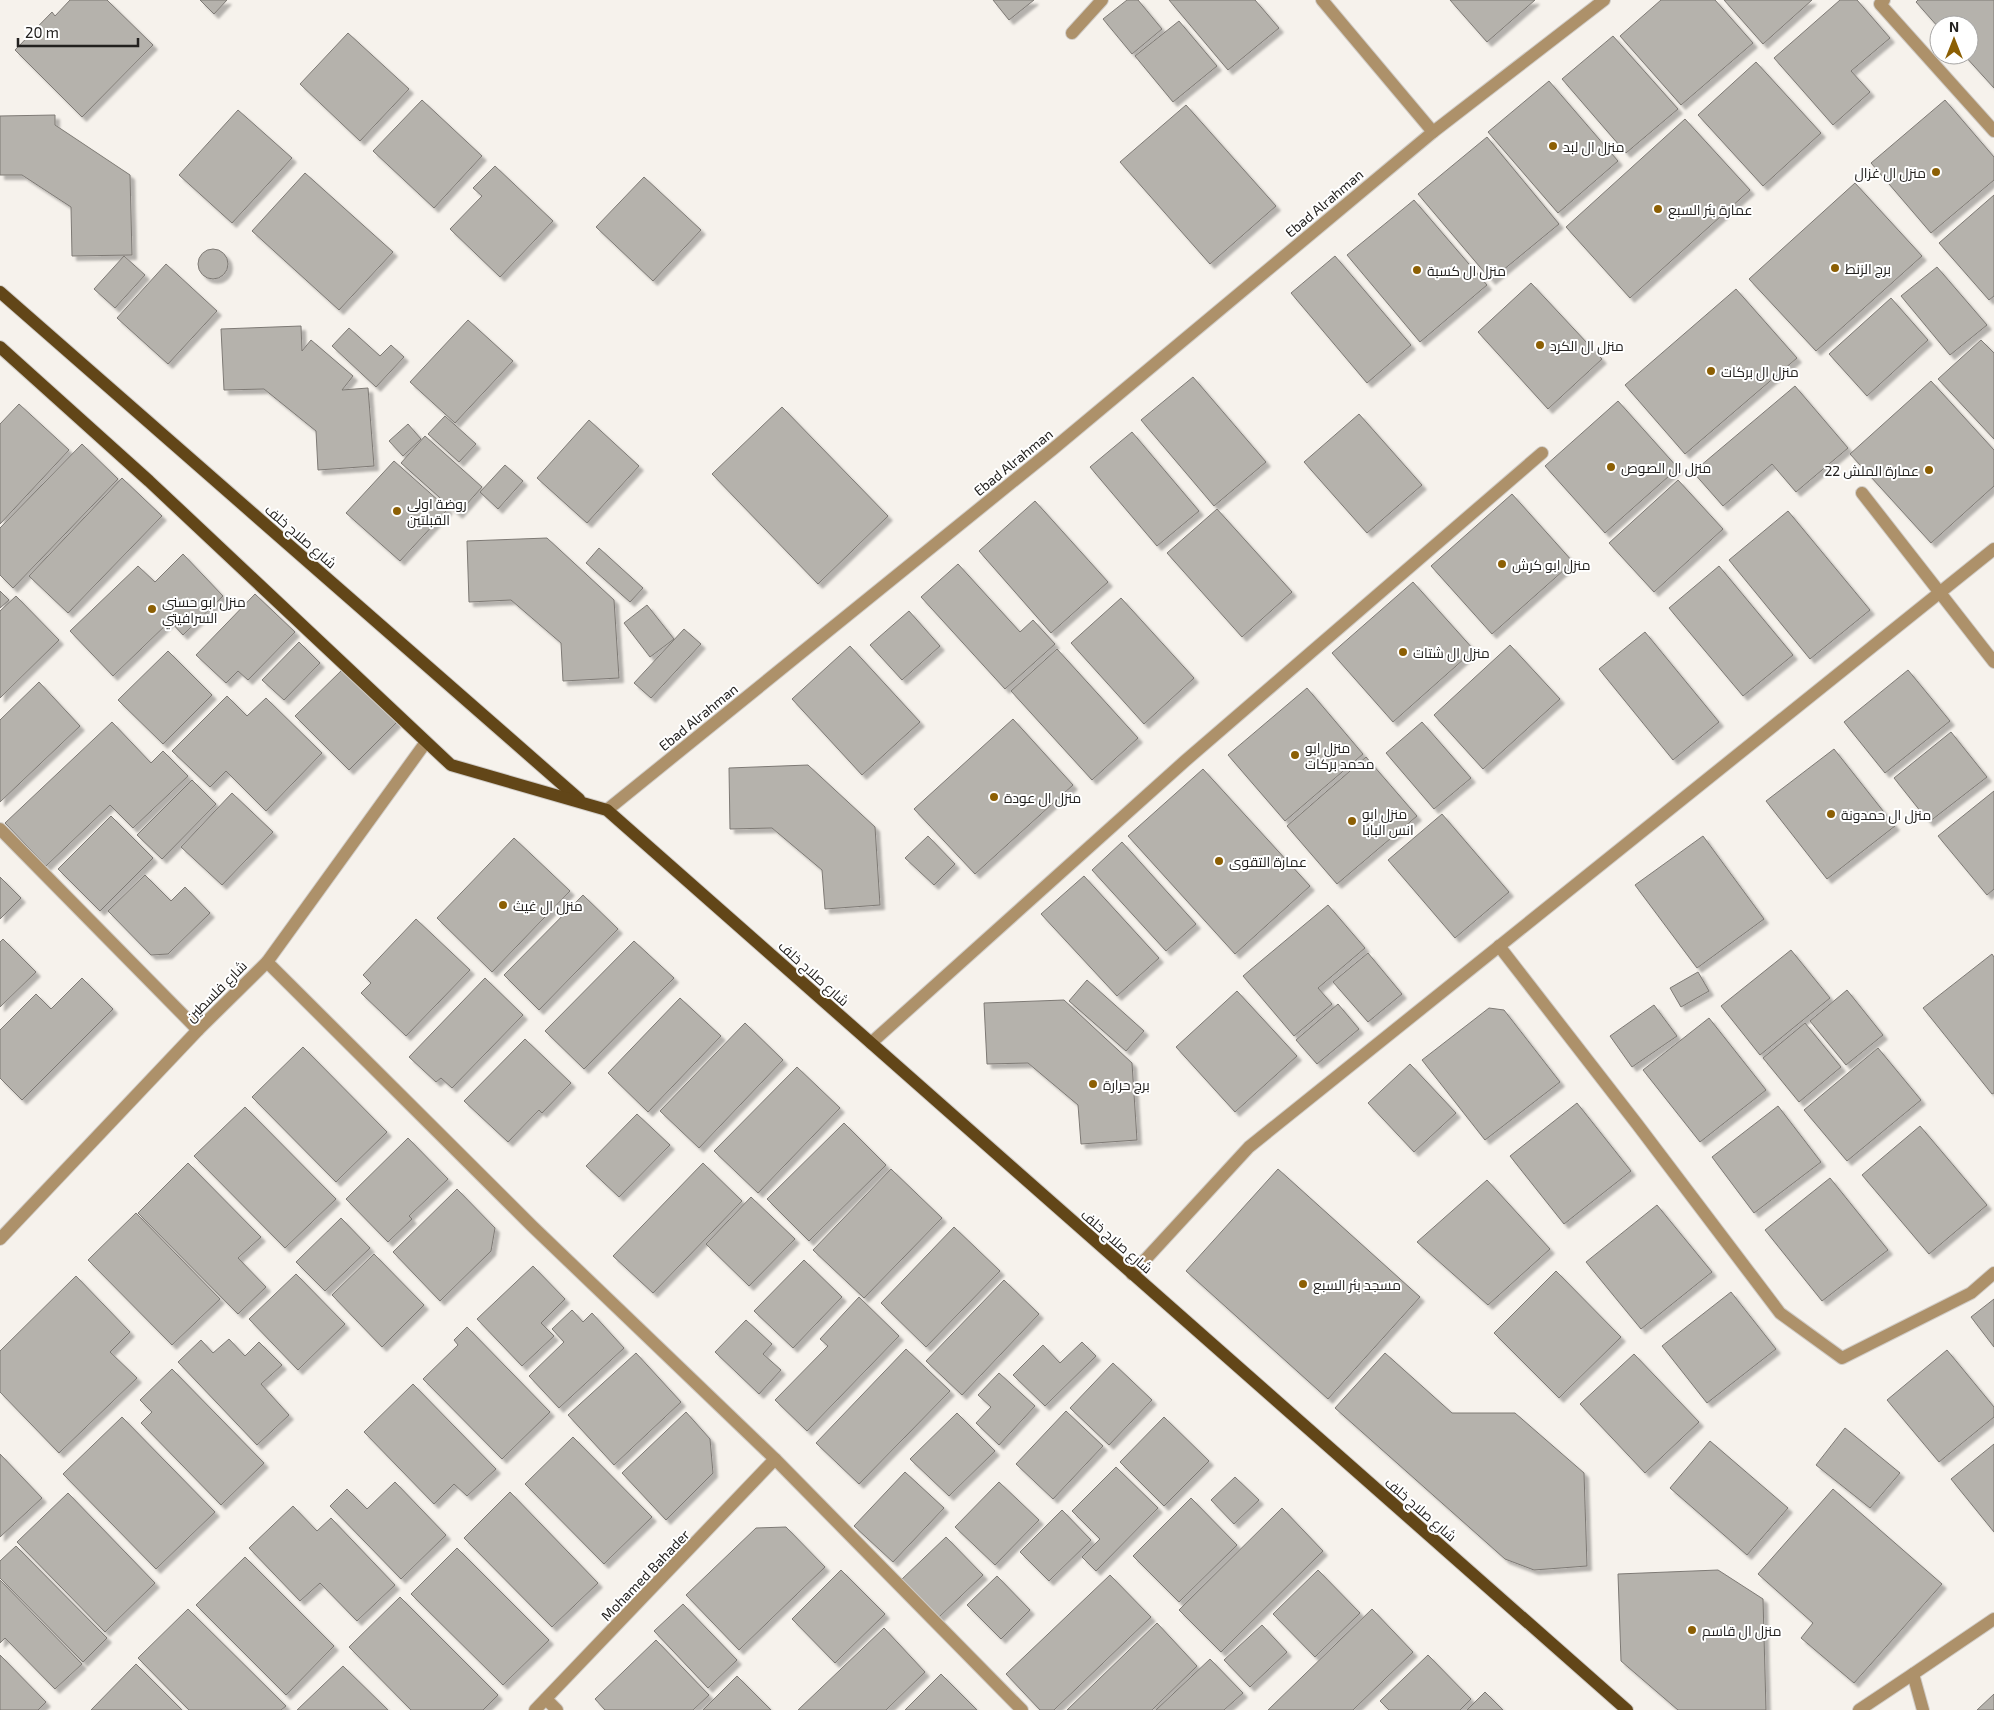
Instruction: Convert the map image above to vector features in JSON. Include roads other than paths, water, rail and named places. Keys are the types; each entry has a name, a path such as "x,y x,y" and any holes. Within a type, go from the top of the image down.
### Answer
{"main road":[{"name":"شارع صلاح خلف","path":"0,292 583,802"},
{"name":"شارع صلاح خلف","path":"0,347 149,481 451,765 607,810 1627,1710"}],"street":[{"path":"1072,33 1102,0"},
{"path":"1322,0 1433,132"},
{"name":"Ebad Alrahman","path":"607,810 1052,449 1433,132 1604,0"},
{"path":"1884,0 1880,4 1994,131"},
{"path":"871,1043 1186,761 1542,453"},
{"path":"1862,493 1994,662"},
{"path":"1132,1274 1249,1148 1994,549"},
{"name":"شارع فلسطين","path":"0,1239 198,1030 267,962 426,742"},
{"path":"0,829 198,1030"},
{"path":"1498,946 1637,1124 1780,1313 1842,1358 1971,1293 1994,1273"},
{"path":"267,962 532,1226 775,1459 1022,1710"},
{"name":"Mohamed Bahader","path":"535,1710 775,1459"},
{"path":"1859,1710 1994,1619"},
{"path":"1913,1674 1923,1710"},
{"path":"546,1699 557,1710"}],"place":[{"name":"منزل ال لبد","path":"1553,146"},
{"name":"منزل ال غزال","path":"1936,172"},
{"name":"عمارة بئر السبع","path":"1658,209"},
{"name":"برج الزنط","path":"1835,268"},
{"name":"منزل ال كسبة","path":"1417,270"},
{"name":"منزل ال الكرد","path":"1540,345"},
{"name":"منزل ال بركات","path":"1711,371"},
{"name":"منزل ال الصوص","path":"1611,467"},
{"name":"عمارة الملش 22","path":"1929,470"},
{"name":"روضة اولى القبلتين","path":"397,511"},
{"name":"منزل ابو كرش","path":"1502,564"},
{"name":"منزل ابو حسنى السرافيتي","path":"152,609"},
{"name":"منزل ال شتات","path":"1403,652"},
{"name":"منزل ابو محمد بركات","path":"1295,755"},
{"name":"منزل ال عودة","path":"994,797"},
{"name":"منزل ال حمدونة","path":"1831,814"},
{"name":"منزل ابو انس البابا","path":"1352,821"},
{"name":"عمارة التقوى","path":"1219,861"},
{"name":"منزل ال غيث","path":"503,905"},
{"name":"برج حرارة","path":"1093,1084"},
{"name":"مسجد بئر السبع","path":"1303,1284"},
{"name":"منزل ال قاسم","path":"1692,1630"}]}
